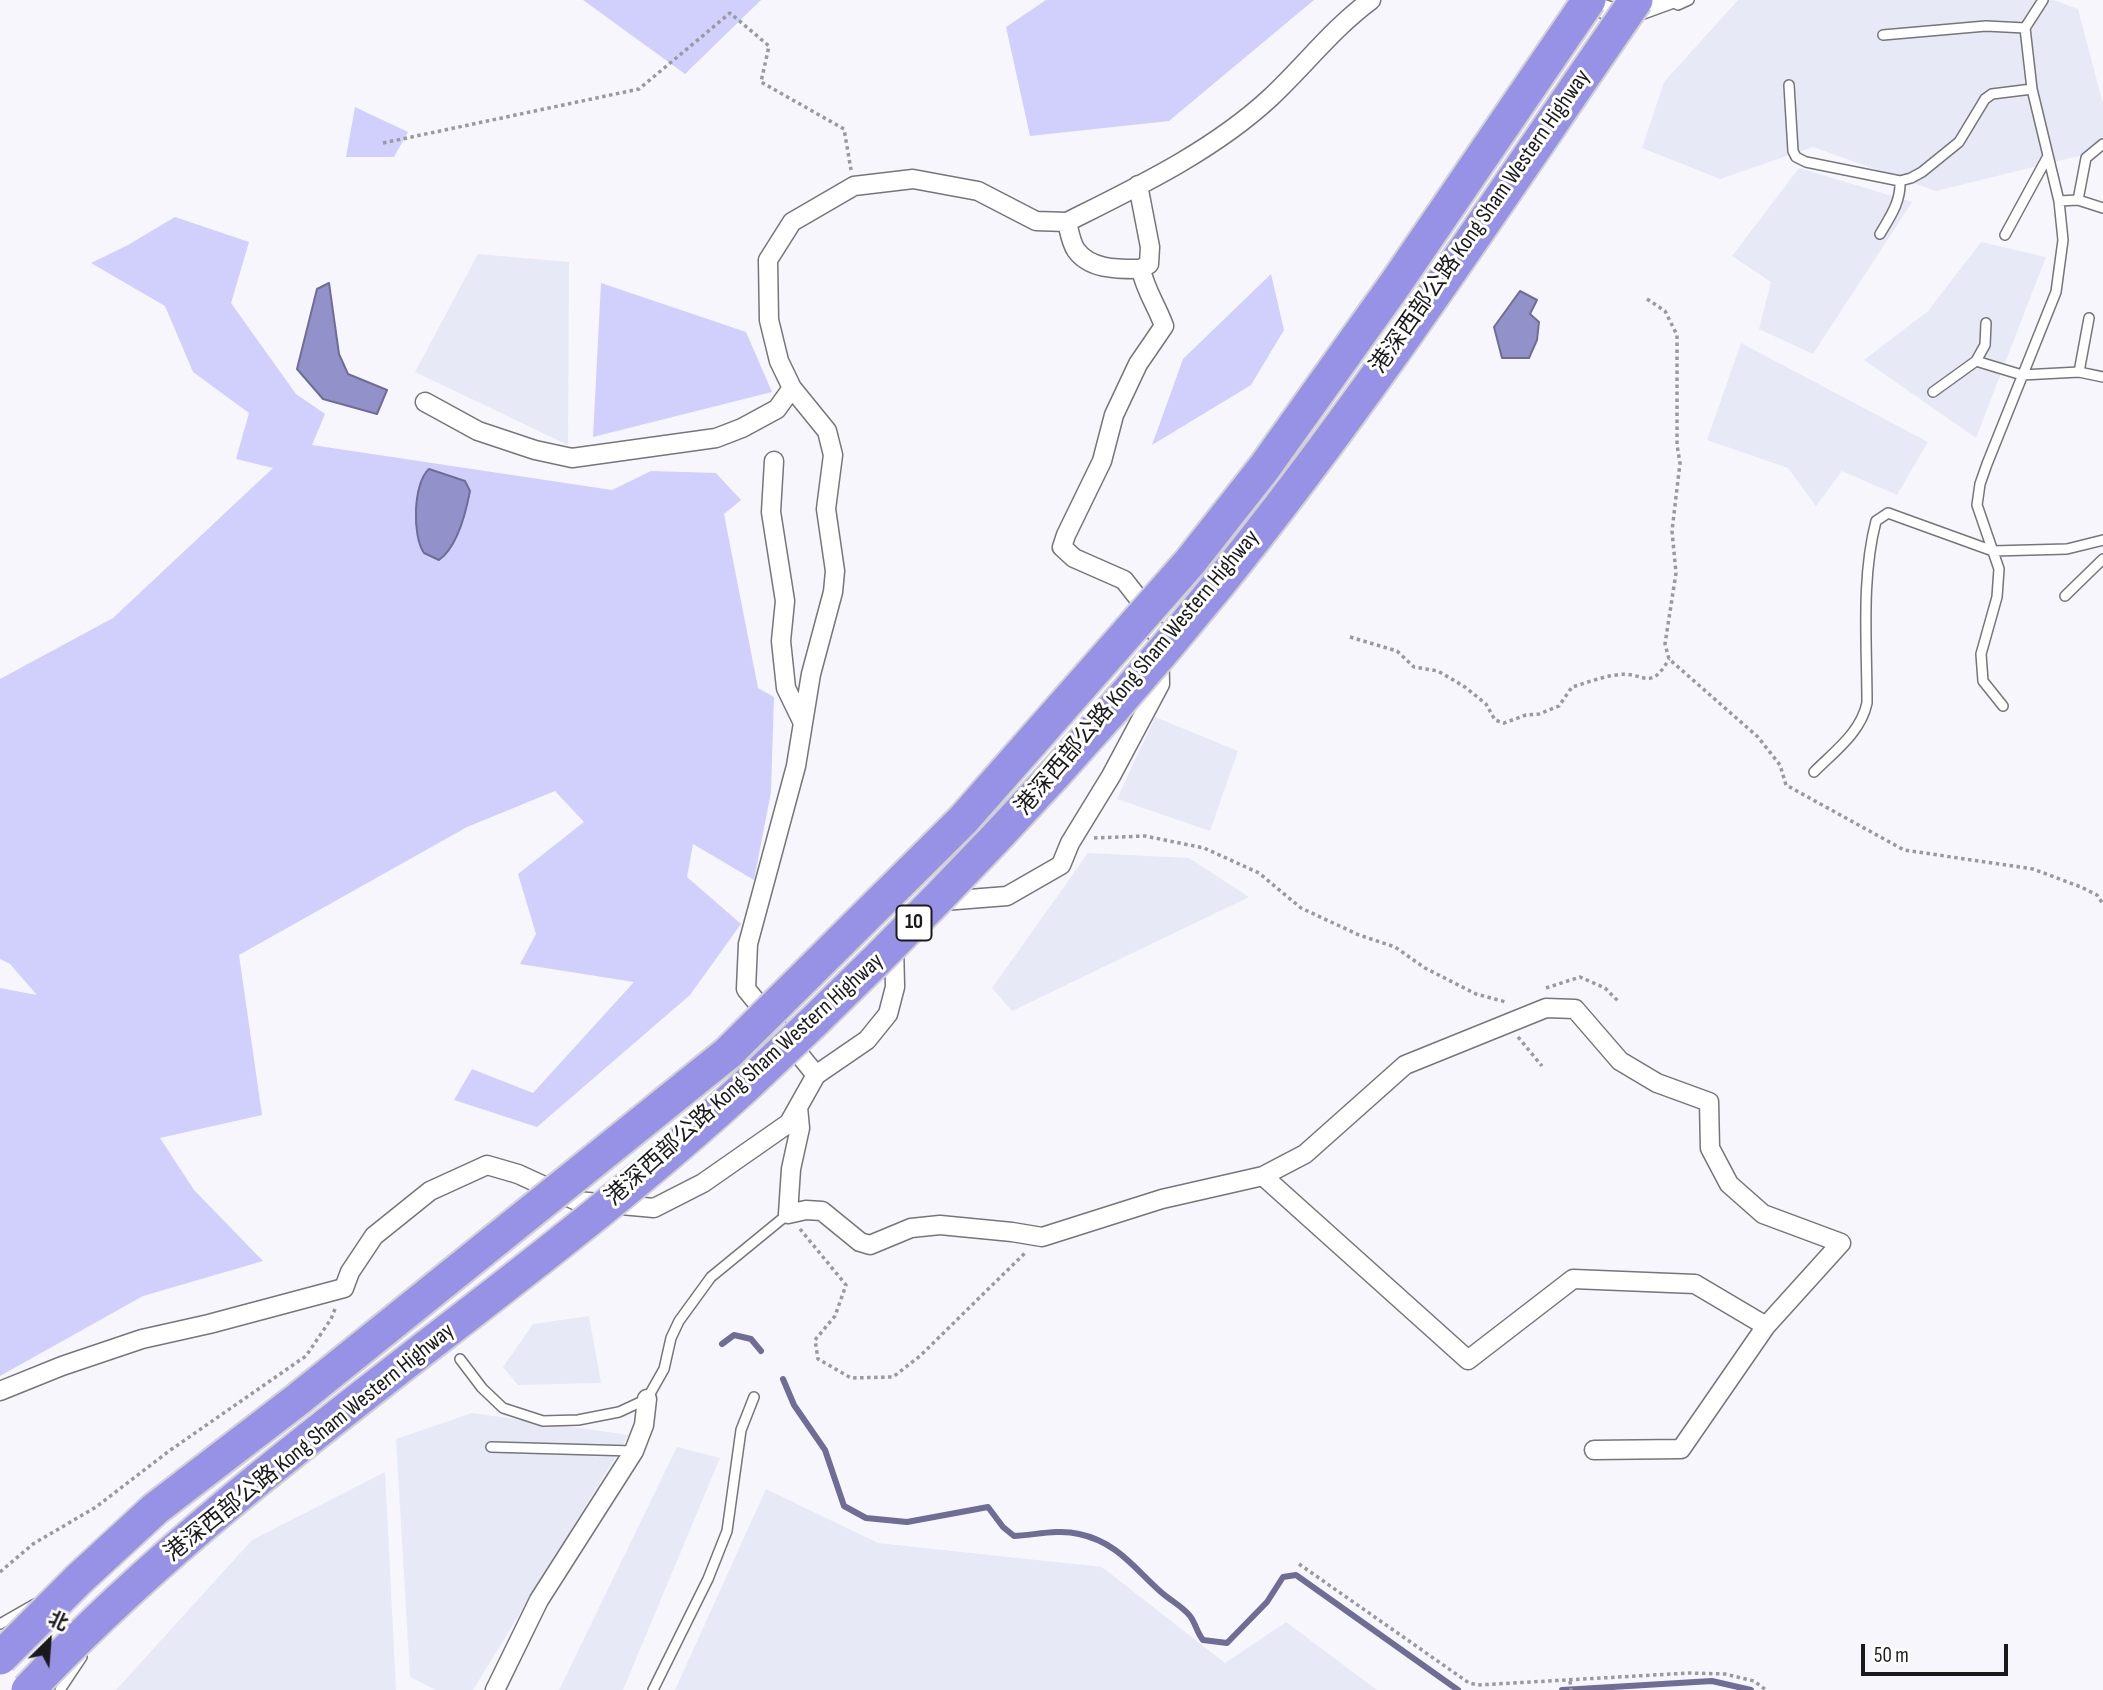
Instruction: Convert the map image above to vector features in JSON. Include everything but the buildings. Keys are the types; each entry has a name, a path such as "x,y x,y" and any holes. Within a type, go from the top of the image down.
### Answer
{"highway":[{"name":"港深西部公路 Kong Sham Western Highway","path":"0,1658 79,1579 155,1509 307,1391 728,1053 962,820 1190,562 1264,468 1396,283 1588,0"},
{"name":"港深西部公路 Kong Sham Western Highway","path":"28,1690 122,1597 259,1479 543,1258 649,1171 744,1087 851,986 976,861 1100,725 1219,583 1304,473 1423,308 1636,0"}],"street":[{"path":"816,1075 746,989 748,944 796,766 811,674 833,592 835,571 826,509 833,455 827,431 792,388 779,361 769,320 768,260 793,222 854,186 913,178 978,191 1037,221 1066,222 1222,137 1271,97 1345,19 1371,0"},
{"path":"1588,0 1588,4 1625,16 1668,0"},
{"path":"1066,222 1076,250 1090,262 1113,269 1141,269 1149,264 1150,247 1138,185"},
{"path":"0,1391 62,1366 142,1339 209,1325 344,1288 350,1272 374,1236 430,1191 487,1165 518,1174 577,1201 654,1208 703,1184 789,1123 816,1075 867,1040 888,1014 895,987 894,933 903,916 944,901 1007,896 1061,865 1074,836 1111,776 1160,684 1159,639 1142,603 1124,580 1073,558 1062,547 1102,461 1114,415 1138,364 1164,326 1145,288 1141,269"},
{"path":"425,402 478,431 535,450 572,458 716,438 742,428 776,409 792,388"},
{"path":"774,461 771,512 785,601 781,641 786,688 803,723"},
{"path":"798,1107 800,1128 791,1169 788,1214 806,1210 822,1212 860,1242 870,1245 911,1228 940,1225 1012,1231 1042,1237 1162,1199 1263,1176 1305,1154 1405,1065 1546,1008 1575,1009 1620,1061 1657,1083 1709,1102 1710,1148 1729,1184 1763,1214 1842,1243 1766,1326 1681,1449 1594,1450"},
{"path":"1263,1176 1468,1360 1573,1279 1695,1284 1766,1326"},
{"path":"495,1690 539,1600 634,1451 644,1425 646,1399"}],"lane":[{"path":"1668,0 1678,5 1689,0"},
{"path":"2003,706 1983,681 1981,654 1997,597 1999,569 1977,505 1980,484 2056,292 2063,240 2059,201 2032,89 2025,28 2043,0"},
{"path":"1883,35 1986,26 2025,28"},
{"path":"1789,85 1793,151 1796,157 1806,162 1900,181 1922,172 1959,142 1985,99 1992,93 2032,89"},
{"path":"2078,200 2086,158 2103,144"},
{"path":"2005,235 2048,156"},
{"path":"1880,234 1901,195 1900,181"},
{"path":"2059,201 2078,200 2103,208"},
{"path":"2079,372 2089,318"},
{"path":"1933,392 1976,361 1985,345 1986,323"},
{"path":"1976,361 2022,374 2079,372 2103,377"},
{"path":"1814,772 1860,726 1865,716 1866,603 1871,541 1876,521 1888,513 1993,551 2067,549 2103,540"},
{"path":"2065,596 2103,559"},
{"path":"460,1359 482,1388 503,1408 543,1421 578,1420 619,1412 646,1399 664,1369 670,1338 679,1321 711,1277 788,1214"},
{"path":"653,1690 708,1579 727,1531 741,1430 754,1397"},
{"path":"491,1447 634,1451"},
{"path":"0,1624 79,1579"},
{"path":"60,1690 122,1597"}],"path":[{"path":"383,143 639,89 730,13 769,46 761,82 844,129 854,186"},
{"path":"1647,299 1665,311 1677,335 1676,445 1680,463 1672,531 1676,573 1665,644 1669,659 1758,737 1780,765 1786,785 1904,850 2033,869 2081,887 2097,895 2103,904"},
{"path":"1350,637 1396,651 1414,667 1438,671 1465,687 1486,704 1495,720 1504,723 1559,706 1572,687 1618,674 1650,679 1661,673 1669,659"},
{"path":"1074,836 1103,839 1145,836 1204,848 1259,873 1301,908 1359,936 1395,947 1425,968 1476,994 1504,1003 1515,1000"},
{"path":"1544,989 1580,977 1605,988 1619,1002"},
{"path":"788,1214 846,1285 835,1316 814,1340 818,1359 851,1378 893,1377 920,1356 1042,1237"},
{"path":"0,1572 33,1544 96,1507 169,1451 306,1356 331,1319 344,1288"},
{"path":"1299,1564 1469,1683 1478,1685 1570,1681 1689,1673 1725,1674 1754,1681 1766,1690"},
{"path":"1570,1681 1571,1690"}],"shaded area":[{"path":"583,0 761,0 685,74"},
{"path":"1046,0 1314,0 1169,121 1030,136 1006,27"},
{"path":"1738,0 2053,0 2078,9 2103,104 2103,150 1936,191 1813,147 1720,179 1642,148 1664,82"},
{"path":"355,107 408,132 394,157 346,157"},
{"path":"1799,168 1912,202 1813,354 1759,329 1771,282 1732,256"},
{"path":"175,217 249,242 231,303 296,394 325,414 312,445 612,490 651,471 716,473 741,500 724,514 758,688 774,697 771,792 754,880 693,844 687,877 741,924 690,995 537,1127 454,1100 472,1069 533,1093 634,982 520,964 536,934 518,874 584,822 555,791 467,827 239,955 262,1115 160,1138 194,1190 263,1261 143,1296 0,1376 0,988 37,995 10,964 0,959 0,679 113,618 273,468 236,459 249,413 193,372 165,306 91,263"},
{"path":"1981,242 2046,257 1976,438 1864,360 1928,311"},
{"path":"478,254 569,262 568,445 415,372"},
{"path":"1271,274 1284,330 1251,385 1152,445 1183,359"},
{"path":"329,283 339,354 348,374 387,390 377,414 323,399 297,369 317,289"},
{"path":"601,283 746,332 772,392 593,437"},
{"path":"1520,291 1537,300 1530,314 1539,322 1537,340 1529,358 1502,358 1494,327"},
{"path":"1741,343 1928,442 1897,495 1842,471 1816,506 1788,468 1707,440"},
{"path":"429,469 465,481 470,491 456,538 439,560 424,553 417,535 417,497"},
{"path":"1155,717 1238,751 1210,831 1117,799"},
{"path":"1088,853 1189,858 1249,897 1012,1011 992,988"},
{"path":"589,1316 601,1383 518,1385 503,1367 533,1324"},
{"path":"472,1413 629,1435 473,1690 436,1690 410,1677 396,1439"},
{"path":"677,1447 720,1458 623,1690 559,1690"},
{"path":"385,1472 396,1690 116,1690 252,1540"},
{"path":"766,1489 878,1543 1102,1567 1225,1663 1286,1622 1377,1690 675,1690"}],"waterway":[{"path":"722,1344 734,1335 751,1339 761,1351"},
{"path":"783,1379 794,1405 825,1450 844,1506 866,1518 907,1522 988,1507 1003,1527 1014,1536 1063,1532 1092,1538 1115,1550 1184,1609 1203,1640 1227,1643 1267,1602 1283,1577 1296,1575 1458,1690"},
{"path":"1562,1690 1712,1681 1751,1690"}]}
